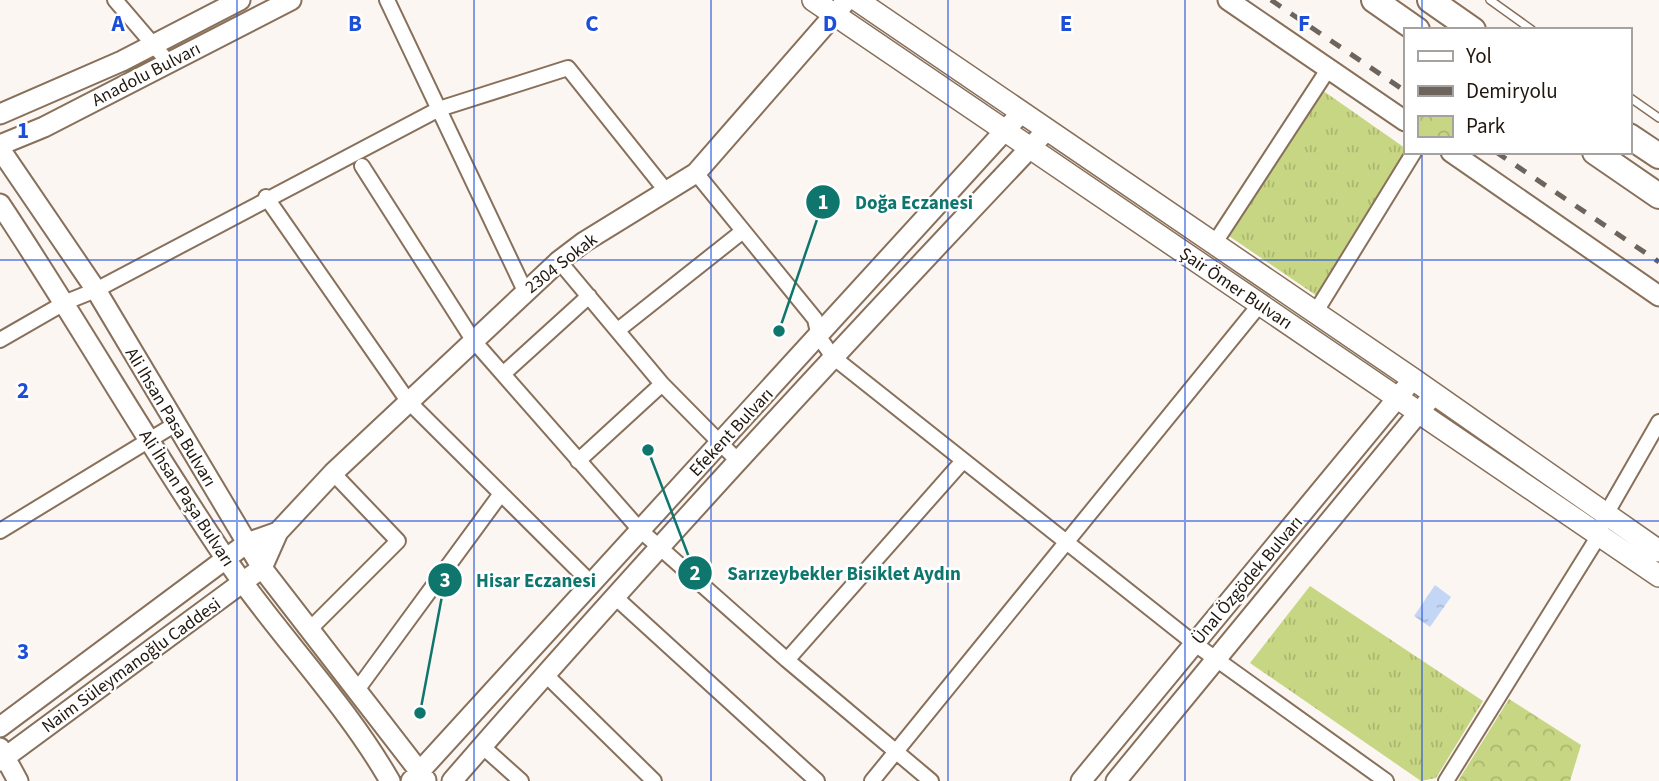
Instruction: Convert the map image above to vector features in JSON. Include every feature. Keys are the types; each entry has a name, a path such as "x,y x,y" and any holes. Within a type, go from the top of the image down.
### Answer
{"highway":[{"path":"1374,0 1415,28"},
{"path":"1430,0 1471,28"},
{"path":"1631,137 1659,156"},
{"path":"1598,154 1659,196"}],"main road":[{"name":"Şair Ömer Bulvarı","path":"813,0 841,8 1031,147 1598,537 1659,576"},
{"name":"Şair Ömer Bulvarı","path":"857,0 1413,379 1605,516 1659,551"}],"street":[{"path":"115,0 169,63"},
{"name":"Anadolu Bulvarı","path":"0,114 155,44 240,0"},
{"name":"Anadolu Bulvarı","path":"0,147 291,0"},
{"path":"387,0 525,291"},
{"path":"1228,0 1404,120"},
{"name":"2304 Sokak","path":"278,532 333,473 559,261 584,242 696,173 841,8"},
{"path":"0,340 66,302 96,290 439,108 568,68 667,192"},
{"path":"1214,244 1329,68"},
{"name":"Efekent Bulvarı","path":"419,778 639,530 819,337 1021,113"},
{"name":"Efekent Bulvarı","path":"452,781 614,596 832,357 1046,131"},
{"path":"0,147 96,290"},
{"path":"1315,313 1413,154"},
{"path":"1454,154 1659,296"},
{"path":"362,166 473,340 639,530 787,660 931,781"},
{"path":"696,173 815,319 819,337 832,357 1195,644 1385,781"},
{"path":"267,198 408,401 592,584"},
{"name":"Ali İhsan Paşa Bulvarı","path":"0,204 66,302 148,440 226,560 370,746 390,781"},
{"path":"618,330 743,230"},
{"path":"559,261 662,384 738,461"},
{"name":"Ali Ihsan Pasa Bulvarı","path":"96,290 247,544"},
{"path":"503,374 589,296"},
{"path":"872,781 1067,545 1261,303"},
{"name":"Ünal Özgödek Bulvarı","path":"1081,781 1413,379"},
{"path":"578,461 662,384"},
{"name":"Ünal Özgödek Bulvarı","path":"1115,781 1434,394"},
{"path":"1446,781 1598,537 1605,516 1659,422"},
{"path":"0,531 174,425"},
{"path":"787,660 962,462"},
{"path":"310,629 398,541 333,473"},
{"path":"357,690 500,495"},
{"path":"262,568 278,532"},
{"name":"Naim Süleymanoğlu Caddesi","path":"0,727 247,544 278,532"},
{"name":"Ali İhsan Paşa Bulvarı","path":"247,544 262,568 357,690 419,778"},
{"name":"Naim Süleymanoğlu Caddesi","path":"2,755 262,568"},
{"path":"614,596 817,781"},
{"path":"545,674 650,780"},
{"path":"482,746 521,781"},
{"path":"2,755 18,781"}],"lane":[{"path":"1490,0 1529,28"},
{"path":"1631,98 1659,118"}],"green space":[{"path":"1322,90 1404,147 1404,154 1409,154 1317,296 1226,234"},
{"path":"1310,586 1483,701 1436,778 1421,781 1250,663"},
{"path":"1509,699 1581,745 1570,781 1458,781"}],"water":[{"path":"1435,585 1451,597 1430,627 1414,616"}],"railway":[{"path":"1271,0 1404,90"},
{"path":"1499,154 1659,262"}],"place":[{"name":"Doğa Eczanesi","path":"779,331"},
{"name":"Sarızeybekler Bisiklet Aydın","path":"648,450"},
{"name":"Hisar Eczanesi","path":"420,713"}]}
